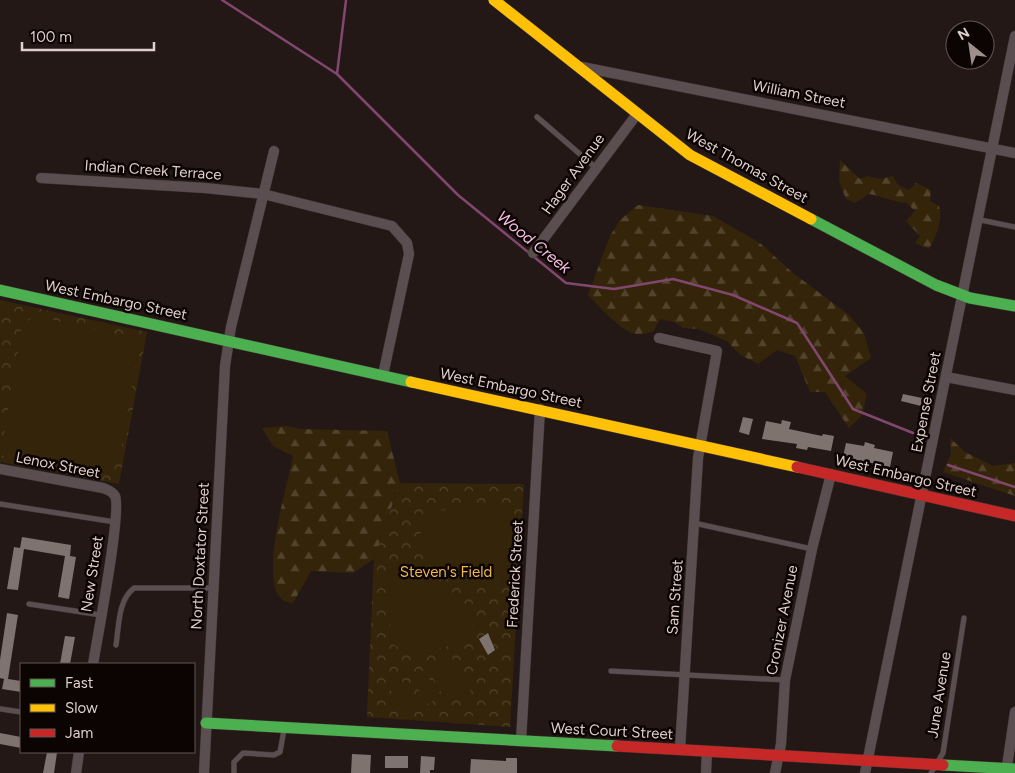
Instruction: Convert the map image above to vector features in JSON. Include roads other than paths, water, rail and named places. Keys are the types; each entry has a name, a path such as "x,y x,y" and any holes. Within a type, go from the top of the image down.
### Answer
{"street":[{"name":"West Thomas Street","path":"494,0 690,155 962,296 1015,306"},
{"name":"Expense Street","path":"865,773 946,377 976,219 1011,77 1015,36"},
{"name":"William Street","path":"577,66 1015,153"},
{"name":"Hager Avenue","path":"533,254 637,114"},
{"path":"228,341 274,151"},
{"name":"Indian Creek Terrace","path":"41,178 205,188 263,194 392,226 407,243 409,254 382,375"},
{"name":"West Embargo Street","path":"0,290 1015,516"},
{"name":"Sam Street","path":"659,338 717,351 700,446 680,750"},
{"name":"North Doxtator Street","path":"204,773 228,341"},
{"path":"946,377 1015,390"},
{"name":"Frederick Street","path":"521,741 540,409"},
{"name":"Lenox Street","path":"0,469 110,490"},
{"name":"Cronizer Avenue","path":"775,773 785,680 812,549 831,474"},
{"name":"New Street","path":"93,663 116,522 116,497 110,490"},
{"path":"1009,770 1015,712"},
{"name":"West Court Street","path":"206,724 868,760 933,768 1009,770"},
{"path":"706,773 707,751"},
{"path":"76,773 79,753"}],"lane":[{"path":"536,116 596,168"},
{"path":"976,219 1015,227"},
{"path":"0,504 116,522"},
{"path":"694,523 812,549"},
{"path":"116,644 123,601 127,593 134,588 214,588"},
{"path":"29,604 101,615"},
{"name":"June Avenue","path":"933,768 943,753 964,618"},
{"path":"611,671 785,680"},
{"path":"1,709 20,712"},
{"path":"234,773 234,762 243,753 274,755 280,752 284,728"}],"waterway":[{"name":"Wood Creek","path":"222,0 337,74 458,195 566,283 614,289 673,279 733,295 797,323 853,409 913,433"},
{"path":"337,74 346,0"},
{"name":"Wood Creek","path":"948,465 1015,487"}],"park label":[{"name":"Steven's Field","path":"446,572"}]}
